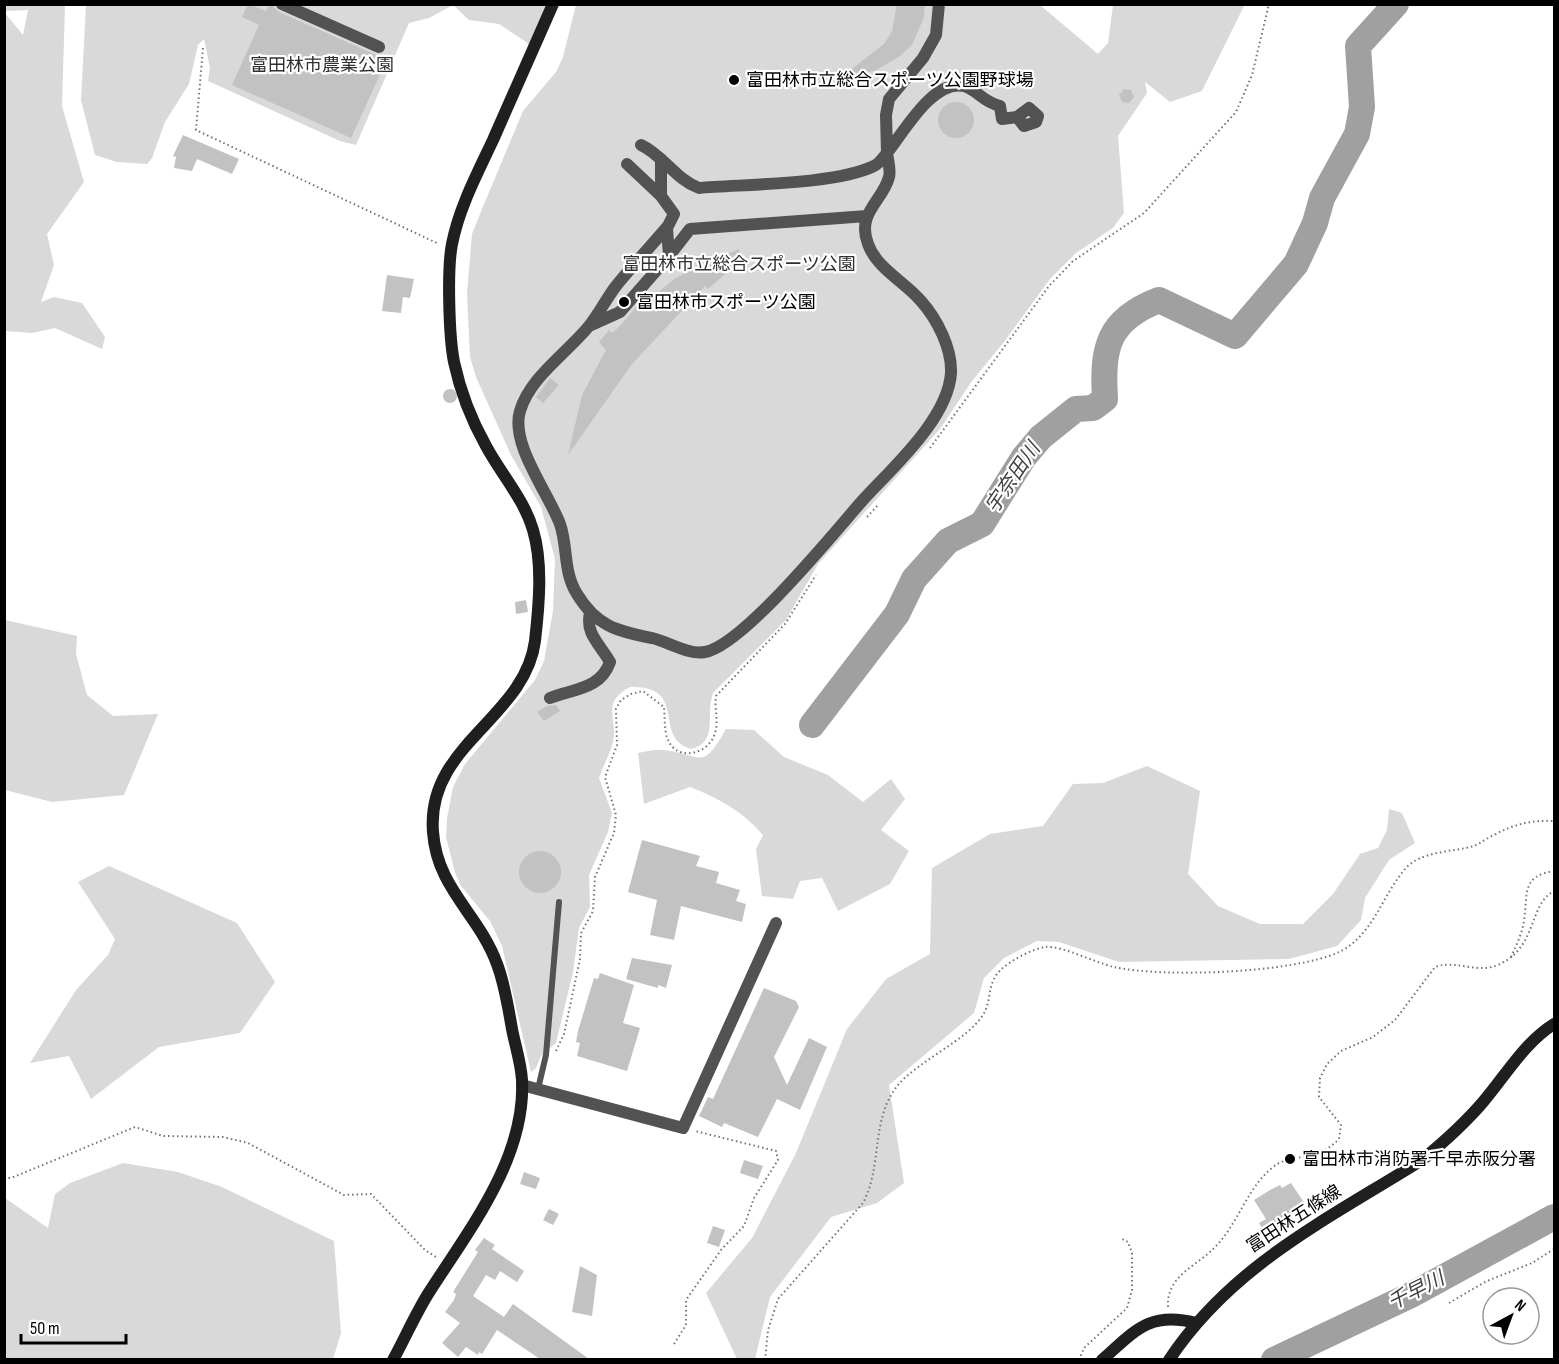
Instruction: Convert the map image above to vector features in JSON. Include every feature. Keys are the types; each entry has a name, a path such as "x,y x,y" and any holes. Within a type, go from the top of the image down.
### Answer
{"street":[{"path":"282,4 379,46"},
{"path":"393,1359 427,1296 475,1226 507,1160 514,1137 522,1085 502,979 487,940 444,878 432,828 437,791 445,773 462,749 505,703 530,660 535,644 537,547 532,528 515,492 483,442 454,363 449,264 451,249 466,200 553,4"},
{"path":"627,164 661,196 674,214 667,228 616,286 589,326 538,381 520,409 517,427 522,444 561,526 566,571 576,593 590,613 625,634 672,643 689,651 704,652 714,649 757,618 925,432 948,393 951,371 948,349 921,301 872,255 866,238 870,206 882,192 890,175 886,115 889,99 923,58 936,35 939,4"},
{"path":"641,145 661,159 688,184 699,188 853,174 877,165 931,97 947,85 963,86 976,91 985,102 1000,106 1002,118 1017,117"},
{"path":"661,159 661,196"},
{"path":"589,326 620,312 690,229 867,216"},
{"path":"667,228 669,256"},
{"path":"550,698 591,686 607,670 610,662 592,637 587,625 590,613"},
{"path":"522,1085 683,1128 776,923"},
{"name":"富田林五條線","path":"1169,1359 1196,1323 1224,1292 1267,1257 1422,1160 1442,1144 1482,1103 1529,1045 1554,1023"},
{"path":"1102,1359 1138,1329 1156,1320 1169,1317 1196,1323"}],"lane":[{"path":"538,1090 544,1064 559,902"}],"path":[{"path":"928,450 1049,286 1073,261 1144,213 1236,112 1252,75 1269,4"},
{"path":"203,48 196,130 451,249"},
{"path":"867,517 882,500"},
{"path":"544,1064 558,1048 564,1034 580,958 581,933 593,911 595,877 614,833 616,815 605,777 617,745 616,709 621,700 643,691 664,707 668,741 677,749 688,753 700,752 708,747 715,734 716,696 785,624 821,568"},
{"path":"765,1359 768,1330 778,1299 863,1203 870,1190 884,1105 899,1083 984,1014 993,979 1006,964 1044,947 1056,948 1115,967 1161,971 1266,969 1297,965 1340,951 1359,936 1373,920 1408,866 1446,850 1475,846 1514,825 1538,820 1554,821"},
{"path":"1511,957 1524,923 1528,888 1533,879 1541,873 1554,871"},
{"path":"1169,1317 1168,1302 1183,1273 1214,1248 1252,1191 1274,1166 1321,1154 1340,1139 1341,1125 1319,1097 1318,1088 1331,1058 1373,1037 1395,1020 1435,967 1443,964 1487,969 1511,957 1526,942 1540,906 1554,891"},
{"path":"4,1178 11,1178 135,1127 163,1136 223,1137 248,1143 344,1195 370,1194 425,1250 449,1264"},
{"path":"674,1344 686,1325 686,1300 721,1250 744,1227 754,1198 778,1160 776,1151 683,1128"},
{"path":"1079,1359 1084,1348 1123,1314 1126,1308 1132,1290 1132,1253 1128,1242 1120,1238"},
{"path":"1449,1303 1487,1281 1532,1263 1554,1249"}],"green space":[{"path":"5,4 65,5 62,106 84,182 47,234 54,265 41,302 54,297 82,303 105,337 102,349 55,328 32,333 5,331 5,13 23,35 28,10 5,11"},
{"name":"富田林市農業公園","path":"86,5 453,5 429,18 409,23 356,145 340,141 208,81 210,68 204,39 198,45 189,84 165,122 152,158 147,164 117,162 95,155 81,100"},
{"path":"453,5 547,5 529,44 499,24 469,20"},
{"name":"富田林市立総合スポーツ公園","path":"576,5 1040,5 1098,54 1108,43 1113,5 1244,6 1202,91 1170,102 1145,82 1147,93 1118,136 1124,213 1113,228 1076,253 1050,279 972,381 940,429 818,564 786,620 713,693 710,726 706,740 692,749 680,743 673,735 665,703 659,694 648,689 630,687 615,699 612,712 613,742 599,778 612,813 608,832 589,875 590,907 579,928 573,972 556,1043 541,1056 536,1068 531,1072 502,946 490,921 461,886 455,873 446,837 453,787 465,764 535,680 544,661 553,611 555,559 541,507 511,455 476,377 470,357 467,293 472,234 523,111 556,72 563,57"},
{"path":"5,620 77,636 76,654 87,695 113,716 158,714 124,795 52,802 5,790"},
{"path":"726,729 754,730 784,757 828,775 863,802 891,779 905,799 881,830 909,851 890,884 838,911 822,878 800,881 793,899 762,896 756,849 763,835 739,813 721,801 690,787 644,804 638,753 659,750 699,758 711,752"},
{"path":"1147,766 1200,791 1188,874 1218,906 1260,924 1303,924 1333,894 1360,854 1378,848 1387,830 1389,809 1402,813 1415,843 1389,860 1365,898 1361,920 1337,946 1289,959 1119,962 1059,942 1037,941 1004,958 984,978 974,1013 889,1085 904,1183 877,1203 831,1217 770,1297 755,1359 737,1359 706,1293 752,1238 796,1153 847,1029 886,979 930,954 932,868 990,834 1043,826 1073,784 1103,783"},
{"path":"109,866 237,923 275,982 240,1033 159,1047 91,1099 69,1056 30,1063 76,990 108,955 115,939 78,882"},
{"path":"123,1163 178,1172 222,1187 334,1241 341,1333 333,1359 5,1359 5,1198 48,1228 55,1194 70,1183"}],"building":[{"path":"248,4 266,11 270,4 279,12 376,55 388,57 351,138 232,85 259,25 242,17"},
{"path":"897,4 925,4 924,17 912,45 899,57 874,71 844,75 884,44 892,31"},
{"path":"1124,89 1131,90 1134,97 1129,103 1122,102 1119,95"},
{"path":"956,102 969,107 974,120 969,133 956,138 943,133 938,120 943,107"},
{"path":"183,135 239,159 232,174 197,159 192,171 174,168 176,157 173,156"},
{"path":"739,249 742,259 708,289 705,286 632,364 568,455 582,395 606,350 599,342 609,330 612,333 619,327 645,296 649,300 673,280 697,266"},
{"path":"387,275 414,279 410,298 403,297 401,313 382,311"},
{"path":"550,378 559,385 543,403 536,397"},
{"path":"450,389 455,391 457,396 455,401 450,403 445,401 443,396 445,391"},
{"path":"526,600 528,612 516,614 515,602"},
{"path":"556,705 560,711 544,721 537,712 547,706"},
{"path":"642,840 700,856 696,866 719,872 716,883 740,890 736,901 746,904 742,922 681,906 674,940 650,935 657,900 628,892"},
{"path":"540,851 548,852 555,857 560,864 560,880 555,887 548,892 540,893 532,892 525,887 520,880 519,872 520,864 525,857 532,852"},
{"path":"632,958 672,965 666,988 626,979"},
{"path":"600,973 634,985 623,1023 640,1028 627,1071 577,1056 580,1043 576,1042 578,1031 594,978 598,979"},
{"path":"764,988 796,1001 799,1007 774,1057 787,1085 809,1038 827,1047 800,1110 777,1099 758,1137 724,1123 722,1127 699,1116 708,1097 713,1099"},
{"path":"744,1160 763,1166 758,1179 740,1173"},
{"path":"524,1172 540,1178 536,1189 520,1184"},
{"path":"1291,1183 1305,1204 1287,1215 1290,1220 1266,1235 1259,1223 1266,1219 1254,1200 1280,1185 1282,1188"},
{"path":"549,1209 559,1214 553,1225 543,1220"},
{"path":"713,1226 725,1230 719,1247 707,1243"},
{"path":"484,1238 495,1245 492,1249 524,1271 517,1282 500,1271 495,1280 486,1275 473,1296 504,1317 513,1304 589,1359 540,1359 497,1330 482,1354 479,1352 478,1355 466,1347 458,1357 442,1343 460,1323 445,1312 454,1300 456,1294 453,1292 478,1252 475,1250"},
{"path":"580,1266 597,1275 592,1316 572,1312"}],"waterway":[{"name":"宇奈田川","path":"812,725 897,614 914,579 948,541 982,524 1024,457 1041,437 1076,409 1093,408 1105,399 1107,351 1111,338 1128,317 1159,300 1235,336 1296,264 1315,223 1322,198 1357,134 1362,107 1358,46 1396,4"},
{"name":"千早川","path":"1274,1360 1411,1295 1554,1217"}],"place":[{"name":"富田林市立総合スポーツ公園野球場","path":"734,80"},
{"name":"富田林市スポーツ公園","path":"624,302"},
{"name":"富田林市消防署千早赤阪分署","path":"1290,1159"}]}
